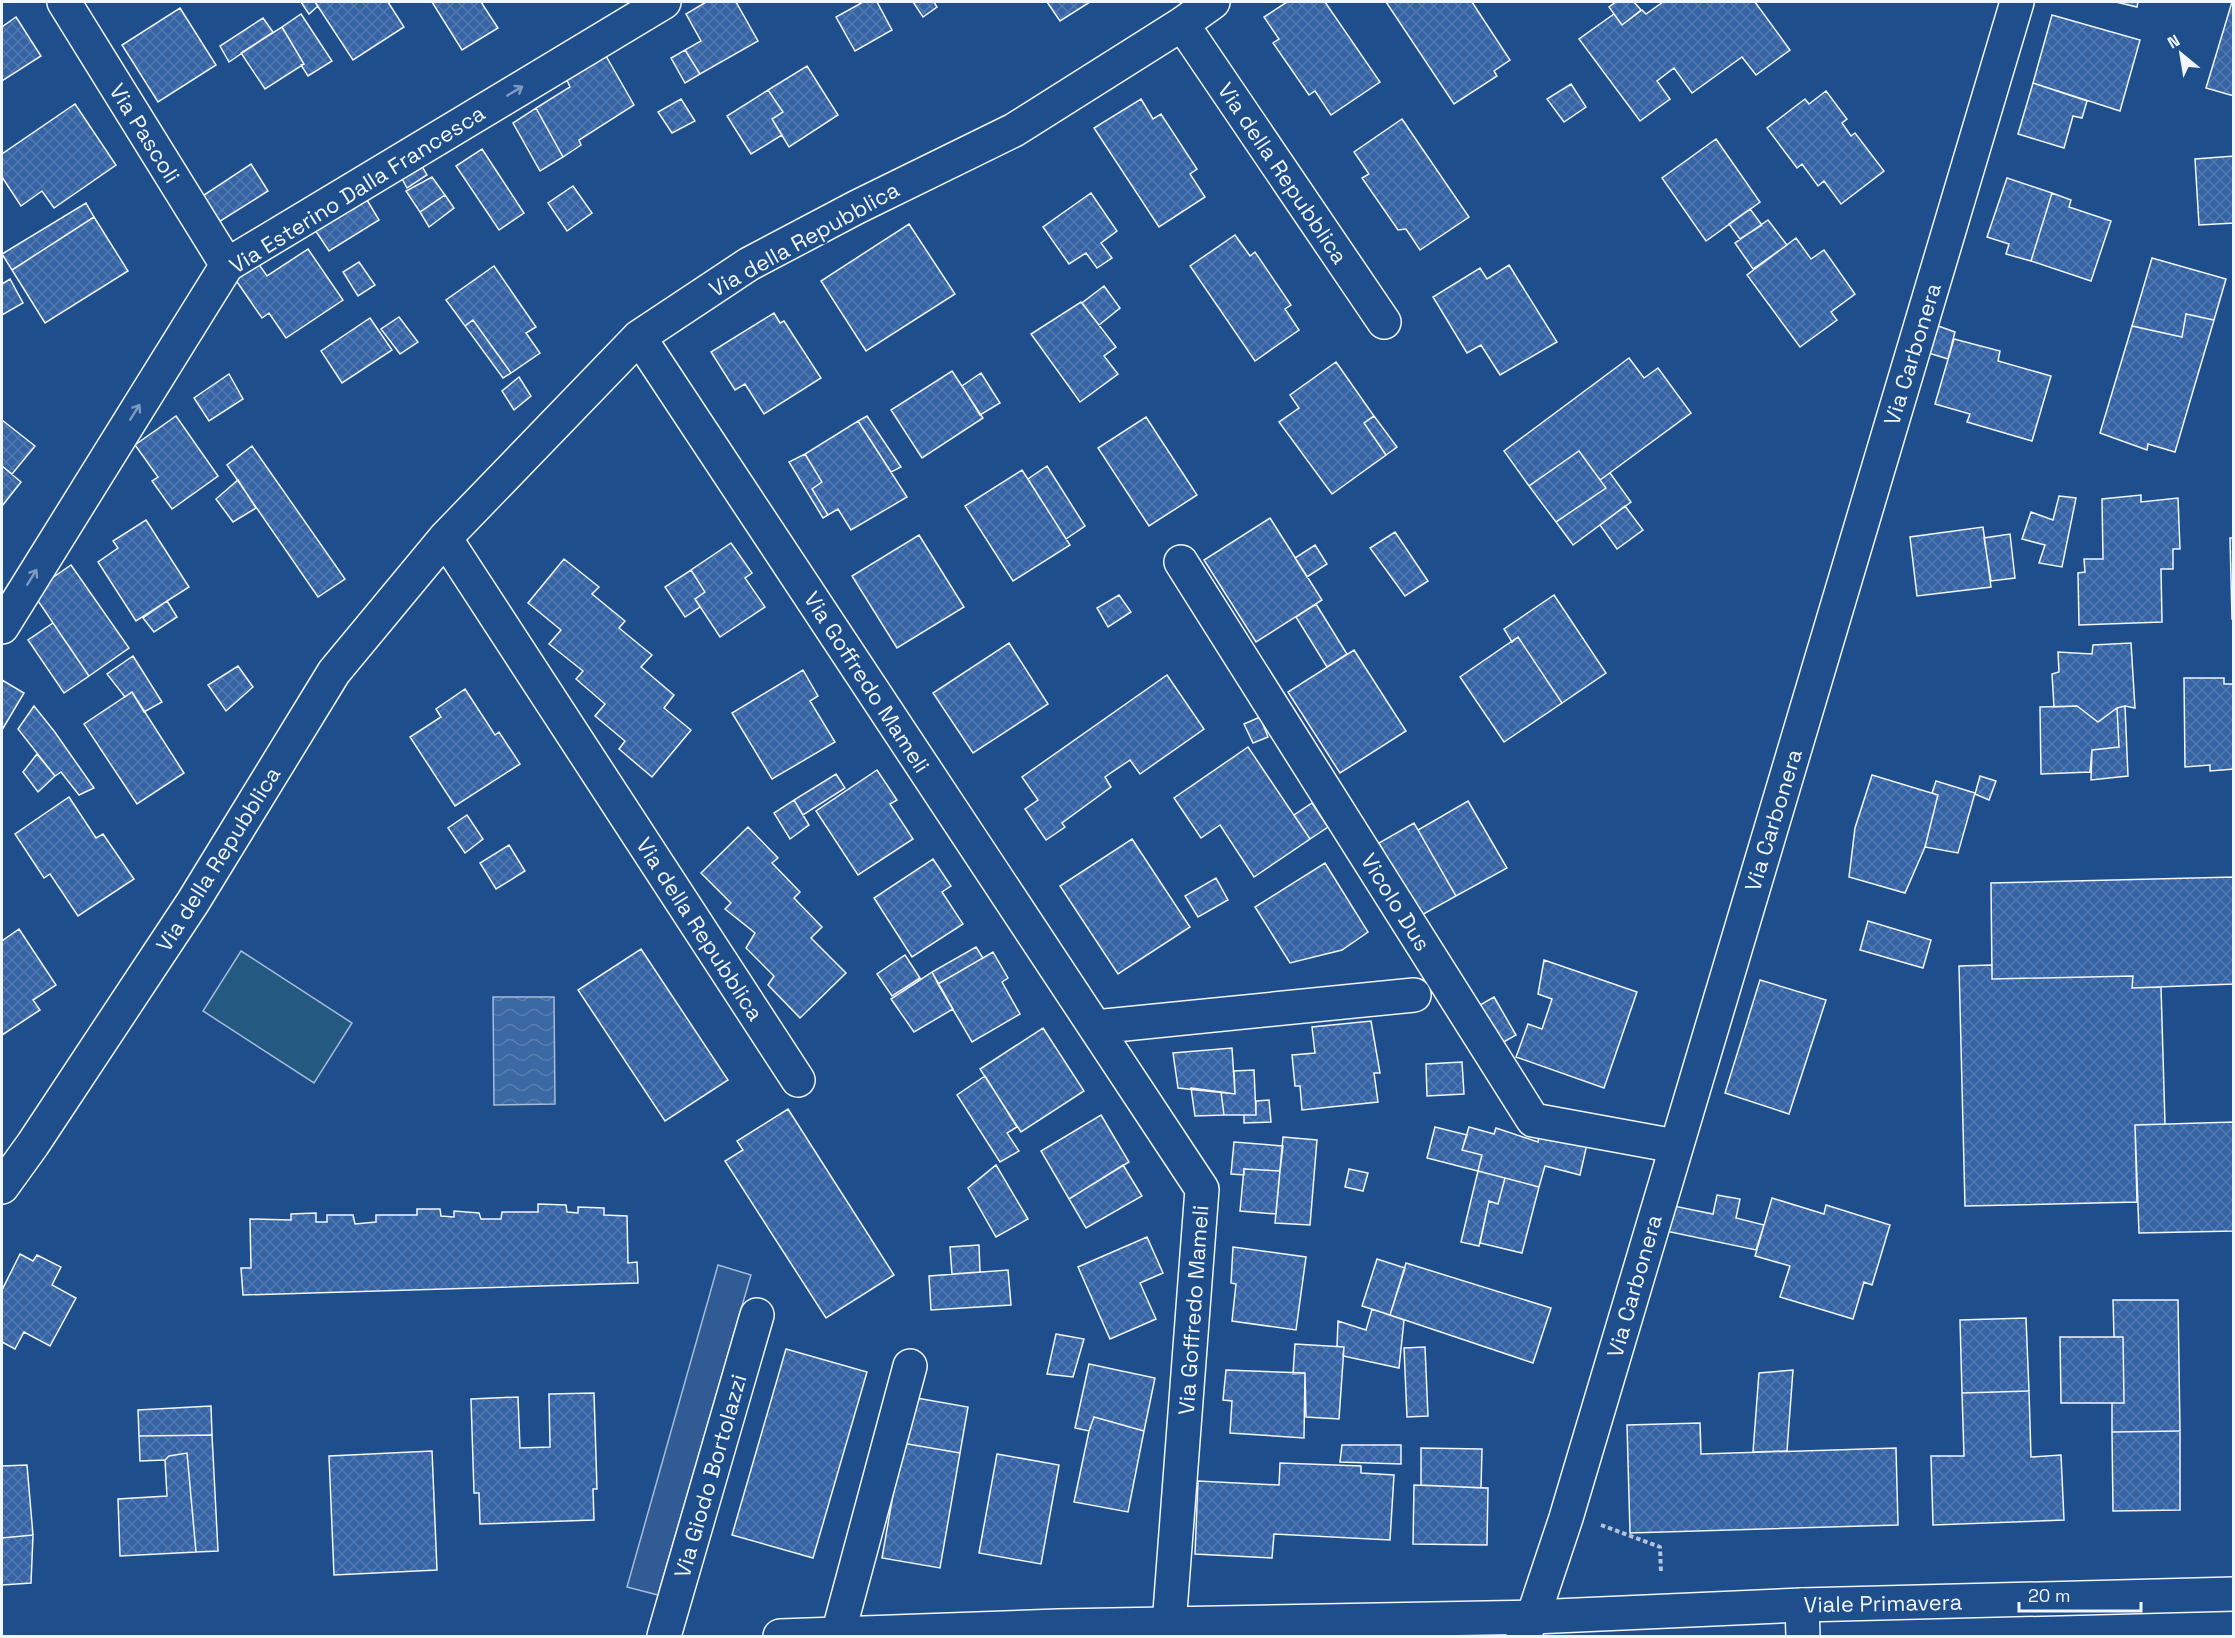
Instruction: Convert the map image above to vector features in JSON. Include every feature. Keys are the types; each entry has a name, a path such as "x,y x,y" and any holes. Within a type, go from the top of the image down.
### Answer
{"street":[{"name":"Via Pascoli","path":"64,2 227,264"},
{"name":"Via Esterino Dalla Francesca","path":"2,627 227,264 664,2"},
{"name":"Via della Repubblica","path":"2,1187 194,902 334,672 445,538 639,337 749,264 857,207 1014,130 1213,2"},
{"name":"Via Carbonera","path":"1528,1627 1566,1518 2017,2"},
{"name":"Via della Repubblica","path":"1182,24 1384,322"},
{"name":"Via Goffredo Mameli","path":"639,337 1202,1189 1169,1625"},
{"name":"Via della Repubblica","path":"445,538 798,1080"},
{"name":"Vicolo Dus","path":"1181,562 1533,1120 1675,1146"},
{"path":"1095,1027 1414,996"},
{"name":"Via Giodo Bortolazzi","path":"664,1636 757,1315"},
{"path":"838,1634 910,1366"},
{"name":"Viale Primavera","path":"1528,1627 1662,1610 1802,1621 2234,1594"},
{"path":"780,1636 934,1633 1058,1626 1528,1627"}],"path":[{"path":"1566,1518 1607,1527 1660,1546 1662,1610"}],"shaded area":[{"path":"241,951 352,1023 314,1083 203,1011"},
{"path":"718,1265 751,1275 658,1595 627,1587"}],"water":[{"path":"493,997 554,997 555,1104 494,1105"}],"building":[{"path":"301,2 315,2 318,6 309,14"},
{"path":"315,2 388,2 404,27 353,60"},
{"path":"432,2 481,2 498,28 462,50"},
{"path":"706,2 736,2 758,41 700,74 685,50 701,41 686,14"},
{"path":"863,2 877,2 892,30 855,51 836,17"},
{"path":"913,2 934,2 937,7 923,17"},
{"path":"1047,2 1090,2 1060,21"},
{"path":"1287,2 1325,2 1380,82 1331,115 1315,91 1309,95 1273,43 1279,39 1264,17"},
{"path":"1386,2 1472,2 1510,60 1494,71 1497,76 1454,104"},
{"path":"1616,2 1634,2 1641,10 1622,25 1609,7"},
{"path":"1663,2 1755,2 1790,50 1756,75 1742,57 1692,93 1674,68 1657,81 1670,99 1640,121 1579,39 1614,14 1622,25 1642,10 1646,14"},
{"path":"2116,2 2138,2 2137,7"},
{"path":"2232,2 2234,2 2234,96 2206,88"},
{"path":"180,8 216,65 158,102 122,45"},
{"path":"301,14 332,61 308,76 301,65 304,64 282,27"},
{"path":"2052,15 2140,40 2120,111 2033,83"},
{"path":"16,17 41,56 2,81 2,27"},
{"path":"263,18 273,32 229,62 220,46"},
{"path":"282,27 304,64 265,89 241,53"},
{"path":"685,50 700,74 685,83 671,58"},
{"path":"606,56 634,105 579,140 581,145 563,157 536,108 570,87 566,78"},
{"path":"807,66 838,115 789,147 772,119 783,112 768,90"},
{"path":"2033,83 2087,101 2082,118 2073,116 2064,148 2018,134"},
{"path":"1571,84 1586,107 1564,122 1547,99"},
{"path":"768,90 783,112 772,119 782,135 751,154 727,116"},
{"path":"1826,91 1847,119 1842,123 1851,136 1855,133 1884,171 1841,204 1824,181 1818,186 1802,164 1797,168 1767,128 1805,99 1809,104"},
{"path":"681,99 695,121 672,133 658,112"},
{"path":"1141,99 1153,119 1161,114 1197,169 1190,174 1205,197 1159,227 1094,128"},
{"path":"75,104 116,165 54,208 42,191 21,206 2,177 2,154"},
{"path":"536,108 563,157 540,171 513,123"},
{"path":"1402,119 1469,217 1420,250 1406,229 1398,230 1362,178 1369,174 1354,152"},
{"path":"1716,139 1760,202 1706,241 1662,178"},
{"path":"482,149 524,213 499,230 456,166"},
{"path":"2234,156 2234,223 2199,225 2195,159"},
{"path":"419,161 427,175 407,188 400,175"},
{"path":"251,164 268,191 214,225 198,199"},
{"path":"432,177 445,195 420,212 406,191"},
{"path":"2007,178 2052,193 2031,261 2006,254 2009,244 1987,237"},
{"path":"573,186 592,213 567,231 548,203"},
{"path":"1091,193 1117,231 1101,243 1112,258 1097,268 1086,253 1069,264 1043,227"},
{"path":"2052,193 2071,200 2069,207 2111,221 2091,281 2031,261"},
{"path":"364,195 379,220 329,251 313,227"},
{"path":"445,195 454,208 429,227 420,212"},
{"path":"86,203 94,217 12,270 2,254"},
{"path":"1750,209 1762,225 1740,239 1729,224"},
{"path":"94,217 128,271 45,323 12,270"},
{"path":"1768,220 1787,245 1753,269 1735,243"},
{"path":"909,224 955,294 866,351 821,281"},
{"path":"1235,235 1250,256 1255,252 1291,305 1285,309 1299,330 1255,361 1190,266"},
{"path":"1796,238 1811,259 1824,250 1855,294 1831,312 1837,320 1800,347 1747,275"},
{"path":"308,249 343,300 286,338 269,313 262,318 235,279 258,263 267,276"},
{"path":"2152,258 2226,279 2214,320 2186,314 2182,337 2132,326"},
{"path":"359,262 375,285 358,296 343,272"},
{"path":"1509,265 1557,342 1500,375 1481,345 1467,353 1433,297 1480,268 1487,279"},
{"path":"494,266 536,327 526,333 540,353 511,373 473,320 465,326 446,300"},
{"path":"10,279 23,303 2,315 2,284"},
{"path":"1104,286 1120,308 1099,325 1082,303"},
{"path":"1081,302 1116,347 1104,356 1118,374 1080,402 1031,334"},
{"path":"774,313 780,323 784,321 821,378 764,414 745,384 735,390 711,352"},
{"path":"2186,314 2214,320 2175,452 2148,444 2147,450 2100,433 2132,326 2182,337"},
{"path":"399,317 418,342 400,354 381,329"},
{"path":"370,318 392,350 342,383 321,351"},
{"path":"473,320 511,373 503,378 465,326"},
{"path":"1930,323 1955,332 1948,359 1922,351"},
{"path":"1954,339 2000,351 1998,361 2051,376 2032,441 1967,422 1970,414 1935,404"},
{"path":"1629,358 1644,378 1658,368 1691,413 1600,480 1579,451 1529,486 1504,451"},
{"path":"1336,362 1374,416 1364,423 1386,455 1332,494 1279,422 1299,408 1290,395"},
{"path":"952,371 983,418 922,458 891,410"},
{"path":"981,373 1000,403 980,415 962,386"},
{"path":"229,374 243,399 209,421 194,398"},
{"path":"519,377 531,396 514,410 502,391"},
{"path":"176,416 218,476 172,509 152,481 158,477 135,445"},
{"path":"867,416 901,467 891,472 858,421"},
{"path":"1374,416 1397,447 1386,455 1364,423"},
{"path":"1146,417 1197,495 1149,526 1098,448"},
{"path":"2,420 35,446 12,474 2,466"},
{"path":"858,421 907,497 851,530 838,509 828,515 812,489 822,482 805,454"},
{"path":"252,446 345,579 318,597 227,465"},
{"path":"1579,451 1606,488 1556,522 1529,486"},
{"path":"805,454 822,482 812,489 828,515 823,518 789,462"},
{"path":"2,466 21,482 2,506"},
{"path":"1047,466 1085,526 1066,539 1028,479"},
{"path":"1022,470 1070,545 1013,581 965,506"},
{"path":"1610,473 1631,502 1573,545 1556,522 1606,488 1600,480"},
{"path":"238,480 256,508 233,522 216,499"},
{"path":"2141,495 2141,502 2178,498 2180,549 2173,549 2173,569 2161,569 2162,622 2079,625 2078,573 2085,572 2084,559 2103,559 2102,499"},
{"path":"2059,496 2076,498 2062,567 2039,563 2045,545 2022,539 2031,512 2053,520"},
{"path":"1625,506 1643,530 1617,549 1600,525"},
{"path":"1270,518 1322,600 1256,642 1204,560"},
{"path":"146,520 189,587 136,621 98,562 118,548 113,541"},
{"path":"1983,527 1991,587 1917,596 1910,537"},
{"path":"1395,532 1428,581 1405,596 1370,548"},
{"path":"2010,534 2015,578 1991,581 1984,538"},
{"path":"919,535 964,607 897,648 852,576"},
{"path":"2230,538 2234,538 2234,619 2232,619"},
{"path":"731,543 752,573 745,578 765,607 720,637 695,599 705,592 691,570"},
{"path":"1315,545 1327,564 1307,577 1295,558"},
{"path":"564,559 599,587 592,594 625,621 619,628 652,655 641,667 674,695 664,708 691,730 652,777 619,749 625,741 595,716 605,704 576,679 583,671 549,644 561,630 528,603"},
{"path":"71,565 129,648 89,676 32,592"},
{"path":"691,570 705,592 695,599 700,607 685,617 665,587"},
{"path":"1119,595 1131,612 1108,627 1097,608"},
{"path":"1554,595 1606,673 1562,703 1518,637 1512,642 1504,629"},
{"path":"167,601 177,617 154,632 143,618"},
{"path":"1316,604 1347,654 1327,667 1296,617"},
{"path":"53,623 89,676 64,693 28,640"},
{"path":"1518,637 1562,703 1504,742 1460,677"},
{"path":"1009,643 1048,704 973,753 933,693"},
{"path":"2131,643 2135,708 2125,706 2117,708 2098,722 2077,706 2054,707 2052,674 2059,672 2058,652 2092,654 2093,645"},
{"path":"1354,650 1406,731 1340,773 1288,692"},
{"path":"133,656 162,702 144,712 132,692 125,697 107,674"},
{"path":"238,666 253,687 226,711 208,685"},
{"path":"803,670 818,696 810,701 835,742 772,779 732,713"},
{"path":"1167,675 1204,729 1140,774 1130,760 1105,777 1111,787 1062,823 1065,827 1046,840 1025,809 1038,800 1022,777"},
{"path":"2184,678 2224,678 2224,684 2234,684 2234,769 2210,771 2210,765 2185,767"},
{"path":"2,680 24,693 2,730"},
{"path":"465,689 495,735 499,732 520,764 455,806 410,737 441,717 436,709"},
{"path":"132,692 184,773 137,804 84,724"},
{"path":"34,706 94,788 79,795 61,772 55,776 18,729"},
{"path":"2077,706 2098,722 2117,708 2119,747 2092,750 2090,772 2041,774 2040,707"},
{"path":"2125,706 2128,776 2091,780 2092,750 2119,747 2117,708"},
{"path":"1260,717 1268,737 1253,743 1244,724"},
{"path":"1248,747 1310,839 1254,877 1220,825 1201,838 1174,798"},
{"path":"37,754 55,776 38,792 23,772"},
{"path":"877,770 897,800 890,804 913,839 858,875 816,811"},
{"path":"836,774 845,788 803,815 794,800"},
{"path":"1872,775 1938,795 1925,847 1905,893 1849,877 1855,828"},
{"path":"1980,776 1996,781 1989,800 1975,794"},
{"path":"1936,781 1975,793 1958,853 1925,847 1938,795 1932,793"},
{"path":"69,797 96,838 103,834 134,879 78,916 50,874 44,878 15,834"},
{"path":"794,800 809,825 790,839 774,813"},
{"path":"1468,801 1507,868 1456,896 1418,830"},
{"path":"1312,803 1328,827 1310,839 1294,815"},
{"path":"467,815 483,839 465,853 448,828"},
{"path":"1414,823 1456,896 1420,916 1379,843"},
{"path":"748,827 778,858 772,863 800,892 794,898 822,927 811,938 846,973 800,1018 768,985 774,976 746,948 755,933 725,909 731,903 701,873"},
{"path":"1132,839 1190,927 1118,974 1060,886"},
{"path":"509,845 525,871 496,889 480,863"},
{"path":"933,859 951,886 942,892 963,924 912,957 874,898"},
{"path":"1325,863 1368,932 1342,950 1290,963 1255,907"},
{"path":"2234,877 2234,984 2132,988 2133,976 1992,979 1991,883"},
{"path":"1216,878 1228,900 1198,917 1185,896"},
{"path":"1868,921 1931,940 1923,968 1860,950"},
{"path":"19,929 56,985 33,1000 40,1010 2,1035 2,941"},
{"path":"976,947 983,958 938,984 932,972"},
{"path":"641,949 728,1080 665,1121 578,990"},
{"path":"993,952 1008,978 1002,982 1020,1014 972,1042 938,984"},
{"path":"905,955 920,978 892,996 877,974"},
{"path":"1544,960 1637,992 1604,1088 1516,1057 1528,1024 1542,1029 1552,999 1538,994"},
{"path":"1992,965 1992,979 2133,976 2132,988 2161,987 2165,1124 2135,1125 2137,1202 1965,1206 1959,966"},
{"path":"932,972 953,1009 914,1032 891,999"},
{"path":"1760,980 1826,1000 1789,1114 1725,1093"},
{"path":"1494,997 1516,1035 1495,1047 1473,1009"},
{"path":"1371,1021 1380,1073 1374,1073 1378,1102 1302,1110 1300,1086 1295,1086 1292,1055 1315,1053 1312,1027"},
{"path":"1043,1028 1084,1091 1021,1132 980,1069"},
{"path":"1232,1048 1235,1094 1178,1088 1173,1053"},
{"path":"1462,1062 1464,1094 1427,1096 1426,1064"},
{"path":"1254,1070 1256,1115 1224,1115 1221,1092 1235,1094 1234,1071"},
{"path":"985,1076 1017,1127 1007,1133 1019,1151 1000,1162 957,1095"},
{"path":"1191,1088 1221,1092 1224,1115 1195,1116"},
{"path":"1269,1100 1271,1122 1244,1123 1244,1115 1256,1115 1256,1101"},
{"path":"788,1109 894,1275 826,1318 725,1161 743,1150 737,1141"},
{"path":"1101,1115 1129,1162 1069,1199 1041,1151"},
{"path":"2234,1122 2234,1231 2139,1233 2135,1125"},
{"path":"1435,1127 1467,1135 1462,1150 1482,1155 1478,1171 1427,1158"},
{"path":"1469,1127 1494,1134 1496,1128 1538,1142 1540,1131 1587,1144 1580,1175 1545,1166 1539,1187 1478,1171 1482,1155 1462,1150"},
{"path":"1283,1137 1317,1140 1310,1225 1275,1223"},
{"path":"1234,1142 1283,1146 1280,1171 1244,1169 1244,1175 1231,1174"},
{"path":"996,1165 1028,1219 996,1237 968,1188"},
{"path":"1123,1165 1142,1196 1086,1228 1069,1199"},
{"path":"1244,1169 1280,1171 1276,1214 1240,1211"},
{"path":"1349,1169 1368,1173 1363,1191 1345,1187"},
{"path":"1478,1171 1505,1178 1498,1204 1489,1201 1479,1246 1461,1242"},
{"path":"1505,1178 1539,1187 1522,1253 1480,1243 1489,1201 1498,1204"},
{"path":"1717,1195 1740,1199 1736,1218 1764,1225 1756,1250 1661,1230 1669,1205 1713,1214"},
{"path":"1772,1198 1824,1214 1826,1205 1890,1225 1872,1285 1864,1282 1853,1319 1780,1297 1790,1266 1755,1256"},
{"path":"538,1204 566,1205 567,1212 578,1213 578,1207 604,1208 604,1215 627,1216 628,1263 637,1262 638,1283 243,1295 241,1268 251,1268 250,1219 291,1220 291,1214 316,1213 316,1222 327,1222 327,1215 353,1215 355,1224 376,1222 376,1215 417,1215 417,1209 440,1209 441,1216 454,1217 454,1211 479,1213 481,1219 501,1219 502,1212 538,1212"},
{"path":"1147,1237 1163,1273 1140,1283 1156,1319 1110,1339 1078,1267"},
{"path":"979,1245 980,1272 952,1274 950,1247"},
{"path":"1233,1247 1306,1257 1296,1330 1232,1321 1236,1284 1231,1283"},
{"path":"20,1254 33,1261 37,1255 61,1267 52,1285 76,1298 50,1346 24,1332 15,1349 2,1342 2,1290"},
{"path":"1377,1259 1405,1268 1390,1315 1362,1306"},
{"path":"1406,1263 1551,1308 1533,1363 1390,1315"},
{"path":"1008,1270 1011,1305 931,1310 929,1276"},
{"path":"2113,1300 2178,1300 2180,1431 2112,1432 2112,1403 2124,1403 2123,1337 2114,1337"},
{"path":"1372,1309 1404,1320 1399,1368 1343,1356 1344,1347 1337,1347 1338,1321 1366,1330"},
{"path":"2026,1318 2029,1391 1962,1393 1960,1320"},
{"path":"1056,1334 1084,1339 1073,1377 1047,1374"},
{"path":"2060,1337 2123,1337 2124,1403 2061,1403"},
{"path":"1295,1344 1344,1347 1339,1419 1306,1417 1305,1373 1293,1374"},
{"path":"1425,1347 1428,1416 1407,1417 1404,1348"},
{"path":"786,1349 867,1372 813,1558 732,1535"},
{"path":"1089,1364 1155,1378 1144,1431 1094,1417 1089,1431 1075,1428"},
{"path":"1226,1370 1305,1373 1304,1438 1230,1433 1232,1401 1223,1400"},
{"path":"1793,1370 1787,1451 1753,1452 1759,1373"},
{"path":"2029,1391 2031,1457 2061,1455 2064,1520 1933,1525 1931,1456 1964,1456 1962,1393"},
{"path":"594,1393 597,1489 593,1489 594,1520 480,1524 479,1493 474,1493 471,1399 518,1397 520,1448 550,1447 549,1394"},
{"path":"911,1397 968,1407 960,1453 902,1443"},
{"path":"211,1406 212,1435 139,1436 138,1410"},
{"path":"1094,1417 1144,1431 1128,1512 1074,1502"},
{"path":"1700,1423 1701,1454 1896,1448 1898,1525 1630,1533 1627,1425"},
{"path":"2180,1431 2180,1510 2113,1511 2112,1432"},
{"path":"212,1435 218,1551 196,1552 187,1453 169,1456 165,1460 140,1461 139,1436"},
{"path":"902,1443 960,1453 940,1568 882,1558"},
{"path":"1342,1445 1401,1445 1401,1464 1340,1462"},
{"path":"1421,1448 1482,1449 1481,1488 1421,1485"},
{"path":"432,1451 437,1570 334,1575 329,1456"},
{"path":"187,1453 196,1552 120,1556 118,1499 167,1496 165,1460 169,1456"},
{"path":"997,1454 1059,1465 1041,1564 979,1553"},
{"path":"1280,1463 1361,1466 1361,1473 1394,1475 1390,1540 1274,1534 1272,1558 1195,1554 1198,1481 1279,1485"},
{"path":"27,1465 33,1535 2,1538 2,1466"},
{"path":"1414,1485 1488,1488 1487,1545 1413,1544"},
{"path":"33,1535 31,1583 2,1585 2,1538"}]}
